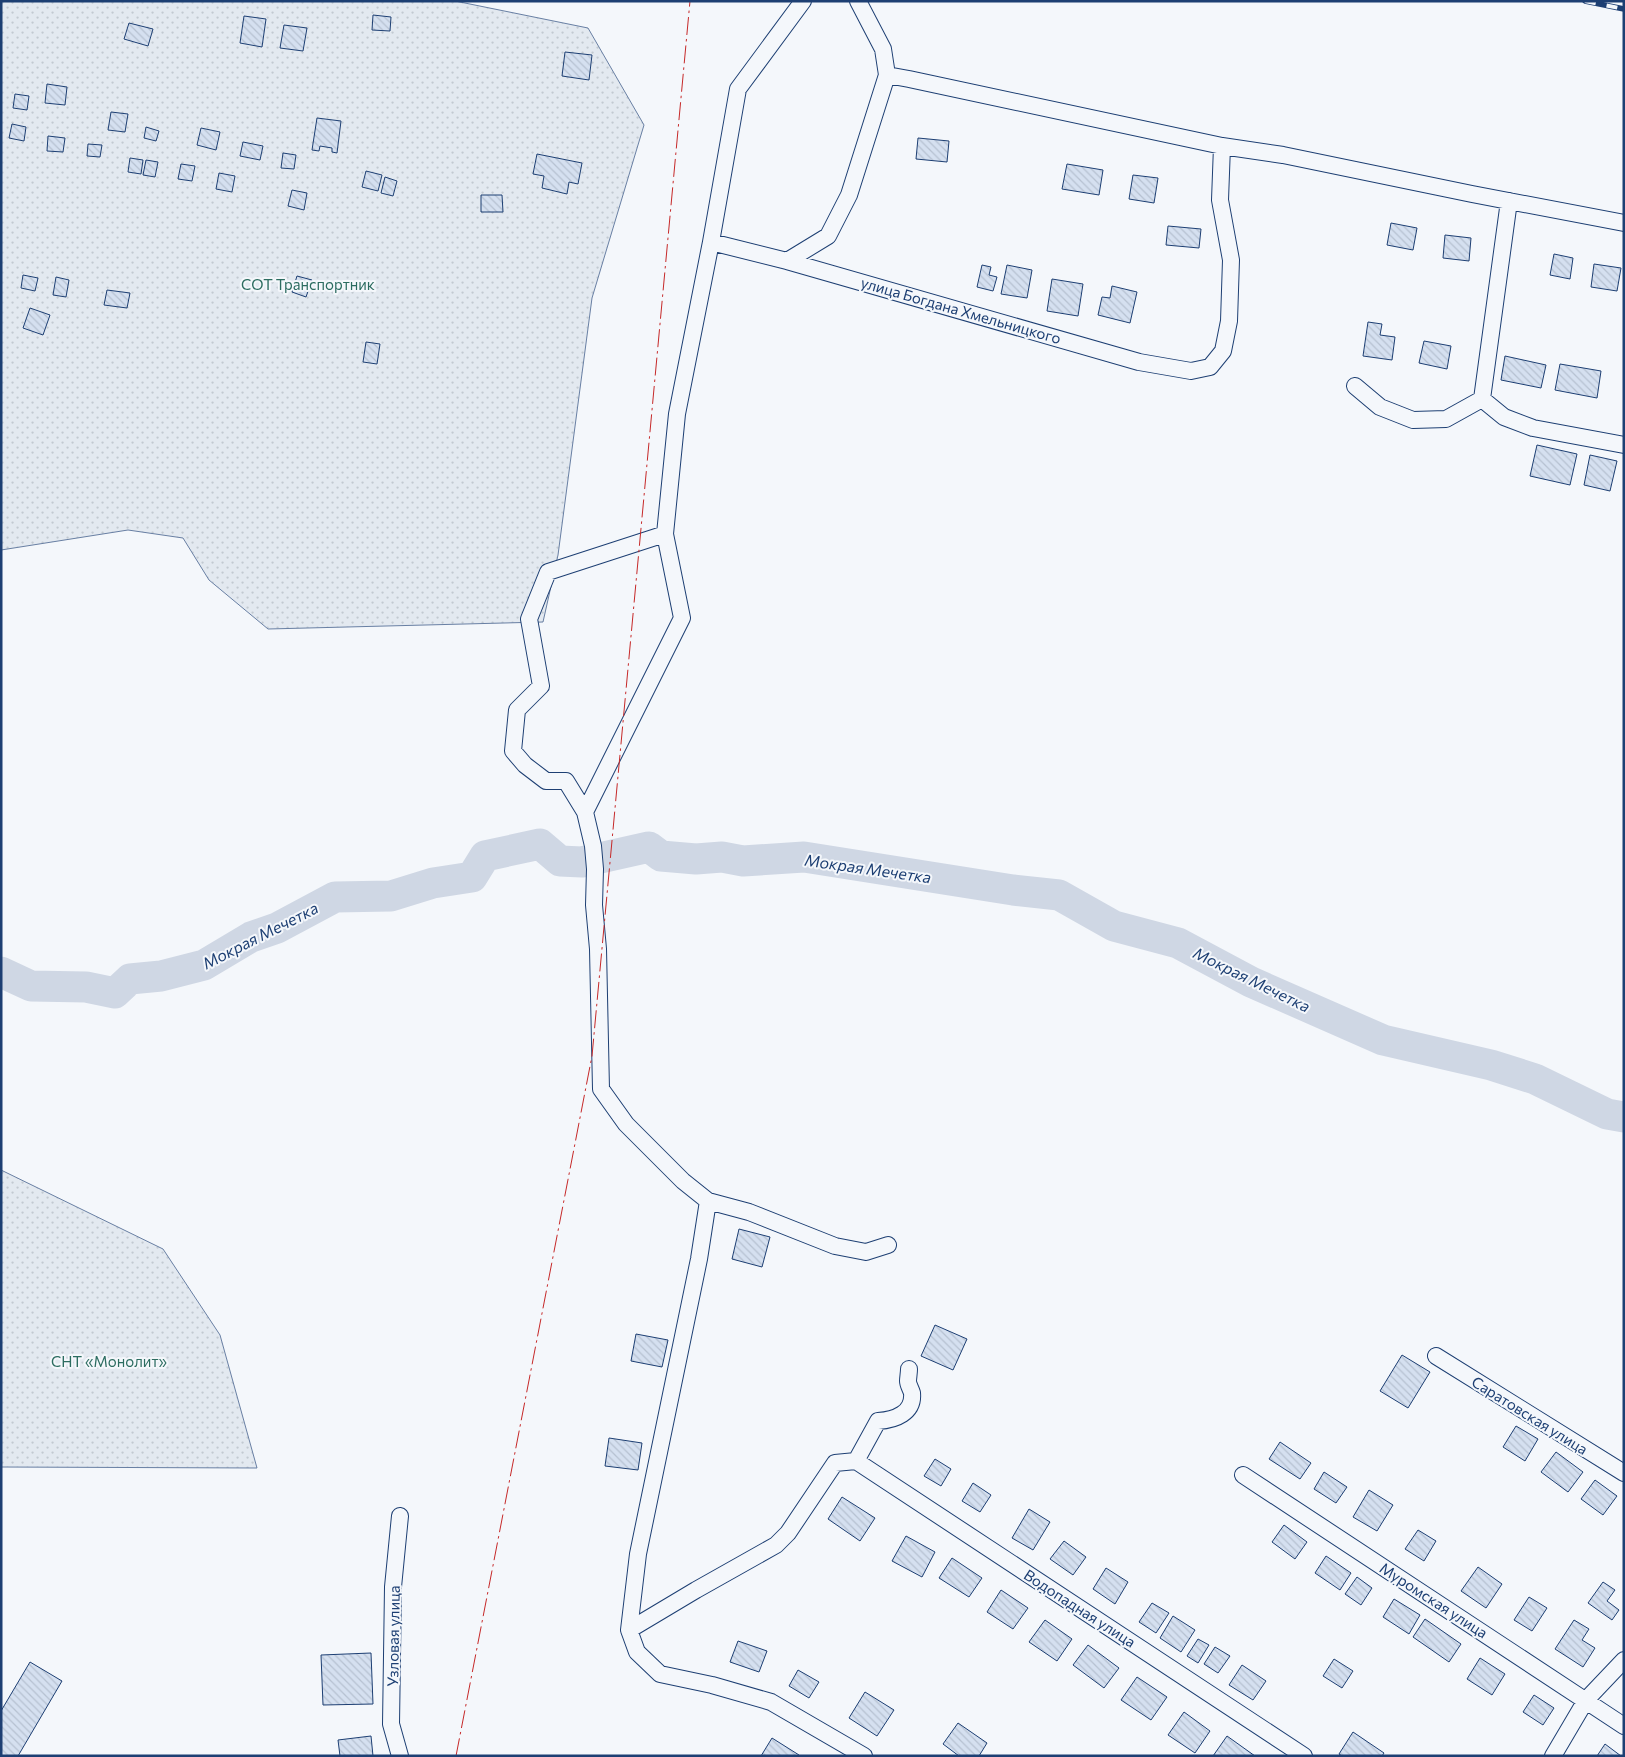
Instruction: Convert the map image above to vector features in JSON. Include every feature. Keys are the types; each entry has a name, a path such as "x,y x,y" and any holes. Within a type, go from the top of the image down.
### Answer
{"street":[{"path":"585,812 682,618 665,534 677,414 712,242 738,89 803,1"},
{"path":"787,261 828,236 849,194 887,76 884,49 858,1"},
{"path":"887,76 909,79 1222,146 1283,155 1624,223"},
{"name":"улица Богдана Хмельницкого","path":"712,242 787,261 1139,362 1191,371 1210,367 1223,351 1228,321 1231,260 1220,200 1222,146"},
{"path":"1482,399 1509,201"},
{"path":"1355,386 1380,407 1413,420 1446,419 1482,399"},
{"path":"1482,399 1504,417 1533,428 1624,445"},
{"path":"665,534 548,572 528,619 541,686 517,710 513,751 525,765 546,781 566,781 585,812 593,846 594,905 598,950 601,1089 626,1124 683,1181 708,1201 749,1212 835,1246 866,1252 888,1245"},
{"path":"708,1201 699,1259 638,1554 629,1630 638,1652 660,1674 771,1702 864,1756"},
{"name":"Саратовская улица","path":"1436,1356 1624,1473"},
{"path":"629,1630 776,1545 788,1533 835,1463 856,1461 878,1421 889,1420 903,1415 911,1402 912,1392 908,1382 909,1369"},
{"name":"Водопадная улица","path":"856,1461 1304,1756"},
{"name":"Муромская улица","path":"1243,1475 1624,1726"},
{"name":"Узловая улица","path":"400,1516 393,1587 391,1724 400,1756"},
{"path":"1553,1756 1586,1700 1624,1660"}],"green space":[{"name":"СОТ Транспортник","path":"1,1 455,1 588,28 644,125 592,298 558,555 543,622 268,629 209,580 183,538 128,530 1,550"},
{"name":"СНТ «Монолит»","path":"1,1170 163,1249 220,1335 257,1468 1,1467"}],"building":[{"path":"373,15 391,17 390,31 372,30"},
{"path":"244,16 266,19 262,47 240,43"},
{"path":"129,23 153,29 148,46 124,39"},
{"path":"284,25 307,28 303,51 280,48"},
{"path":"565,52 592,55 589,80 562,76"},
{"path":"47,84 67,87 65,105 45,103"},
{"path":"15,94 29,96 27,110 13,108"},
{"path":"111,112 128,114 125,132 108,130"},
{"path":"317,118 341,121 337,153 332,152 332,148 320,146 319,151 312,150"},
{"path":"12,124 26,127 24,141 9,138"},
{"path":"146,127 159,131 156,141 144,138"},
{"path":"201,128 220,132 216,150 197,145"},
{"path":"48,136 65,138 63,152 47,151"},
{"path":"918,138 949,141 947,162 916,159"},
{"path":"243,142 263,146 260,160 240,156"},
{"path":"88,144 102,145 100,157 87,156"},
{"path":"283,153 296,155 294,169 281,168"},
{"path":"537,154 582,163 578,184 569,182 567,194 542,188 544,176 533,174"},
{"path":"130,158 143,160 141,174 128,172"},
{"path":"146,160 158,162 155,177 143,175"},
{"path":"181,164 195,166 192,181 178,179"},
{"path":"1067,164 1103,170 1099,195 1062,189"},
{"path":"366,171 382,175 378,191 362,187"},
{"path":"219,173 235,176 232,192 216,189"},
{"path":"1133,175 1158,178 1154,203 1129,199"},
{"path":"385,177 397,181 393,196 381,193"},
{"path":"292,190 307,193 304,210 288,206"},
{"path":"481,195 502,195 503,212 481,212"},
{"path":"1391,223 1417,228 1413,250 1387,245"},
{"path":"1168,226 1201,229 1199,248 1166,245"},
{"path":"1445,235 1471,238 1469,261 1443,258"},
{"path":"1554,254 1573,258 1570,279 1550,275"},
{"path":"1594,264 1621,268 1617,291 1591,287"},
{"path":"982,265 991,267 989,275 997,277 993,291 977,287"},
{"path":"1007,265 1032,270 1027,298 1001,294"},
{"path":"23,275 38,278 35,291 21,288"},
{"path":"297,276 312,280 306,297 292,292"},
{"path":"56,277 69,280 66,297 53,295"},
{"path":"1052,279 1083,284 1078,316 1047,311"},
{"path":"1112,286 1137,292 1130,323 1098,315 1102,297 1110,298"},
{"path":"107,290 130,293 127,308 104,305"},
{"path":"30,308 50,315 43,335 23,328"},
{"path":"1368,322 1382,324 1380,335 1395,337 1392,360 1363,356"},
{"path":"1424,341 1451,346 1447,369 1419,363"},
{"path":"366,342 380,344 377,364 363,362"},
{"path":"1505,356 1546,365 1541,388 1501,380"},
{"path":"1560,364 1601,371 1597,398 1555,390"},
{"path":"1537,445 1577,454 1570,485 1530,476"},
{"path":"1590,455 1617,461 1610,491 1584,485"},
{"path":"739,1229 770,1237 762,1267 732,1259"},
{"path":"935,1325 967,1339 953,1370 921,1356"},
{"path":"636,1334 668,1340 662,1367 631,1361"},
{"path":"1402,1355 1430,1372 1408,1408 1380,1391"},
{"path":"1516,1426 1538,1439 1525,1461 1503,1447"},
{"path":"609,1438 642,1443 638,1470 605,1466"},
{"path":"1280,1442 1311,1463 1300,1479 1269,1459"},
{"path":"1556,1452 1583,1472 1568,1492 1541,1472"},
{"path":"935,1459 951,1469 941,1486 924,1476"},
{"path":"1324,1472 1347,1487 1336,1503 1314,1489"},
{"path":"1595,1480 1617,1496 1603,1515 1581,1499"},
{"path":"973,1483 991,1495 980,1512 962,1501"},
{"path":"1369,1490 1393,1505 1377,1531 1353,1517"},
{"path":"842,1497 875,1518 860,1541 828,1519"},
{"path":"1029,1509 1050,1522 1033,1550 1012,1538"},
{"path":"1284,1525 1307,1542 1295,1559 1272,1542"},
{"path":"1418,1530 1436,1541 1424,1561 1405,1549"},
{"path":"906,1536 935,1552 922,1577 892,1561"},
{"path":"1064,1541 1086,1557 1073,1575 1050,1559"},
{"path":"1326,1556 1351,1573 1340,1590 1315,1573"},
{"path":"952,1558 982,1578 969,1597 939,1578"},
{"path":"1478,1567 1502,1584 1486,1608 1461,1591"},
{"path":"1106,1568 1128,1582 1115,1604 1093,1589"},
{"path":"1357,1577 1372,1588 1361,1605 1345,1594"},
{"path":"1603,1582 1615,1590 1607,1601 1619,1610 1612,1620 1588,1603"},
{"path":"1001,1590 1028,1608 1013,1629 987,1612"},
{"path":"1529,1597 1547,1608 1532,1631 1514,1620"},
{"path":"1394,1599 1420,1615 1409,1634 1383,1617"},
{"path":"1152,1603 1169,1613 1156,1633 1139,1622"},
{"path":"1173,1616 1195,1630 1181,1652 1160,1638"},
{"path":"1425,1619 1461,1644 1449,1662 1413,1637"},
{"path":"1045,1620 1072,1639 1057,1661 1029,1642"},
{"path":"1574,1620 1589,1629 1582,1640 1595,1648 1583,1667 1555,1649"},
{"path":"1198,1639 1209,1645 1198,1663 1187,1656"},
{"path":"738,1641 767,1651 759,1672 730,1662"},
{"path":"1088,1645 1119,1668 1104,1688 1073,1665"},
{"path":"1215,1647 1230,1656 1218,1673 1204,1664"},
{"path":"371,1653 373,1704 323,1705 321,1655"},
{"path":"1480,1658 1505,1674 1492,1695 1467,1679"},
{"path":"1334,1659 1353,1671 1342,1688 1323,1676"},
{"path":"30,1662 62,1681 18,1756 1,1756 1,1711"},
{"path":"1242,1665 1266,1681 1253,1700 1229,1685"},
{"path":"798,1670 819,1682 809,1698 789,1686"},
{"path":"1137,1677 1167,1697 1151,1720 1121,1700"},
{"path":"865,1692 894,1710 877,1736 849,1718"},
{"path":"1534,1695 1554,1708 1543,1725 1523,1712"},
{"path":"1184,1712 1210,1731 1195,1753 1168,1735"},
{"path":"958,1723 987,1743 979,1756 959,1756 943,1744"},
{"path":"1353,1732 1384,1753 1382,1756 1342,1756 1339,1754"},
{"path":"371,1736 373,1756 340,1756 338,1740"},
{"path":"1227,1736 1255,1756 1213,1756"},
{"path":"772,1738 799,1755 761,1756"},
{"path":"1605,1744 1621,1756 1597,1756"}],"waterway":[{"name":"Мокрая Мечетка","path":"1,972 31,986 86,987 115,993 130,979 161,976 204,965 251,937 277,928 335,897 391,896 433,883 472,877 485,856 540,844 560,861 582,862 649,847 661,856 696,859 722,857 743,861 804,857 1013,890 1059,895 1114,926 1178,943 1251,982 1383,1040 1491,1065 1535,1079 1607,1114 1624,1117"}],"railway":[{"path":"1585,1 1624,9"}],"power":[{"path":"456,1756 592,1056 690,1"}]}
